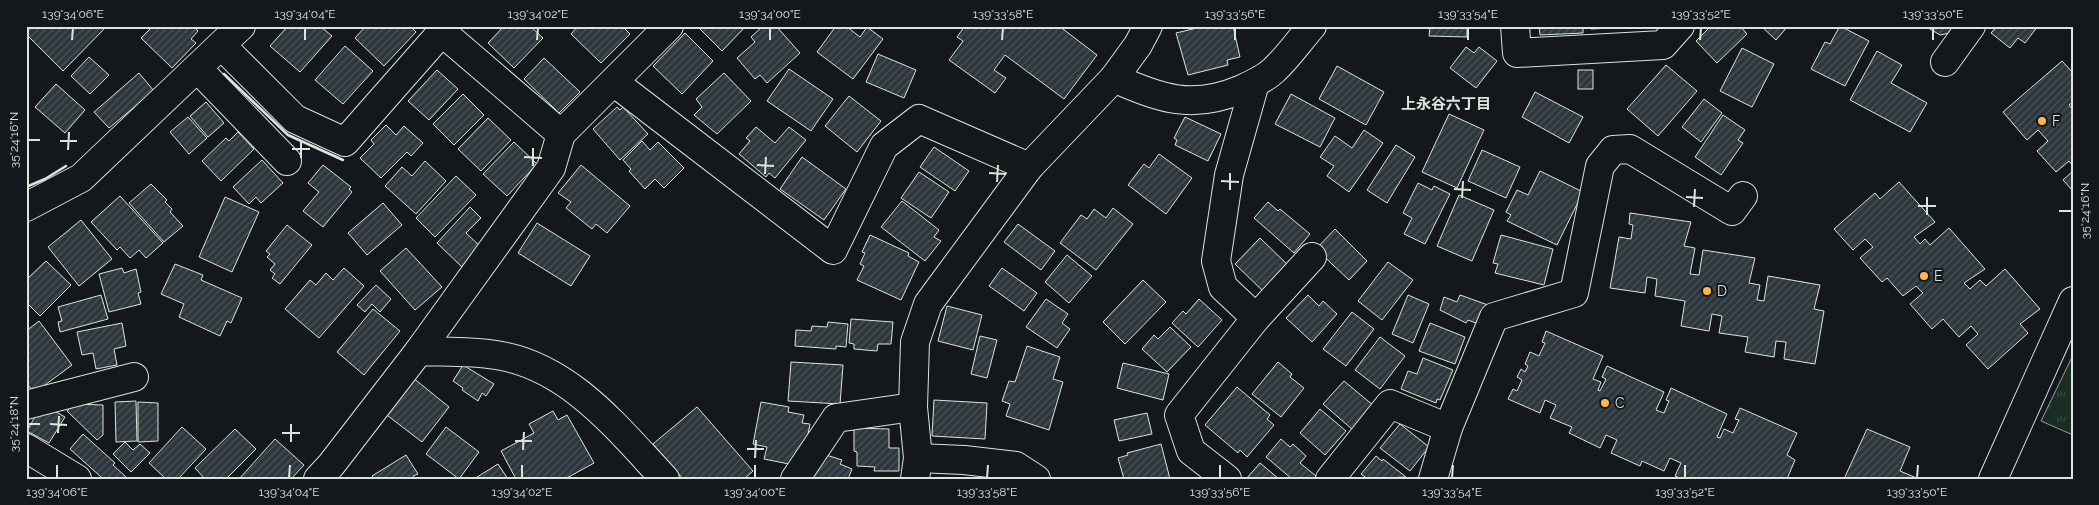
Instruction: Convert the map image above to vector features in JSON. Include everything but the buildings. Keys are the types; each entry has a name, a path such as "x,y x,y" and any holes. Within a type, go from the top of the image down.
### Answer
{"street":[{"path":"26,207 81,178 198,69 241,26"},
{"path":"318,479 331,465 419,351 551,168 561,134 615,83 670,26"},
{"path":"1036,479 1016,466 964,460 917,468 914,407 915,342 928,304 1029,167 1114,78 1138,45 1148,26"},
{"path":"1114,78 1148,93 1171,100 1195,101 1225,96 1255,83 1274,71 1312,26"},
{"path":"1515,26 1517,53 1663,45 1680,26"},
{"path":"1945,62 1971,26"},
{"path":"222,46 295,119 345,142 444,29 561,134"},
{"path":"198,69 287,161"},
{"path":"615,83 833,250 884,146 919,119 1029,167"},
{"path":"1255,83 1229,175 1216,261 1223,287 1256,318"},
{"path":"1433,479 1448,428 1494,317 1574,292 1600,166 1613,150 1630,149 1732,211 1743,196"},
{"path":"1227,479 1191,452 1179,415 1256,318 1312,257"},
{"path":"1993,479 2073,302"},
{"path":"419,351 496,355 548,371 593,403 665,479"},
{"path":"26,405 134,377"},
{"path":"1330,479 1390,404 1448,428"},
{"path":"795,479 836,418 914,407"},
{"path":"26,448 77,479"}],"green space":[{"path":"2073,355 2073,435 2041,421"}],"wall":[{"path":"224,74 288,135 343,160"},
{"path":"26,187 45,179 66,166"}],"place":[{"name":"F","path":"2042,121"},
{"name":"E","path":"1924,276"},
{"name":"D","path":"1707,291"},
{"name":"C","path":"1605,403"}],"district":[{"name":"上永谷六丁目","path":"1446,104"}]}
